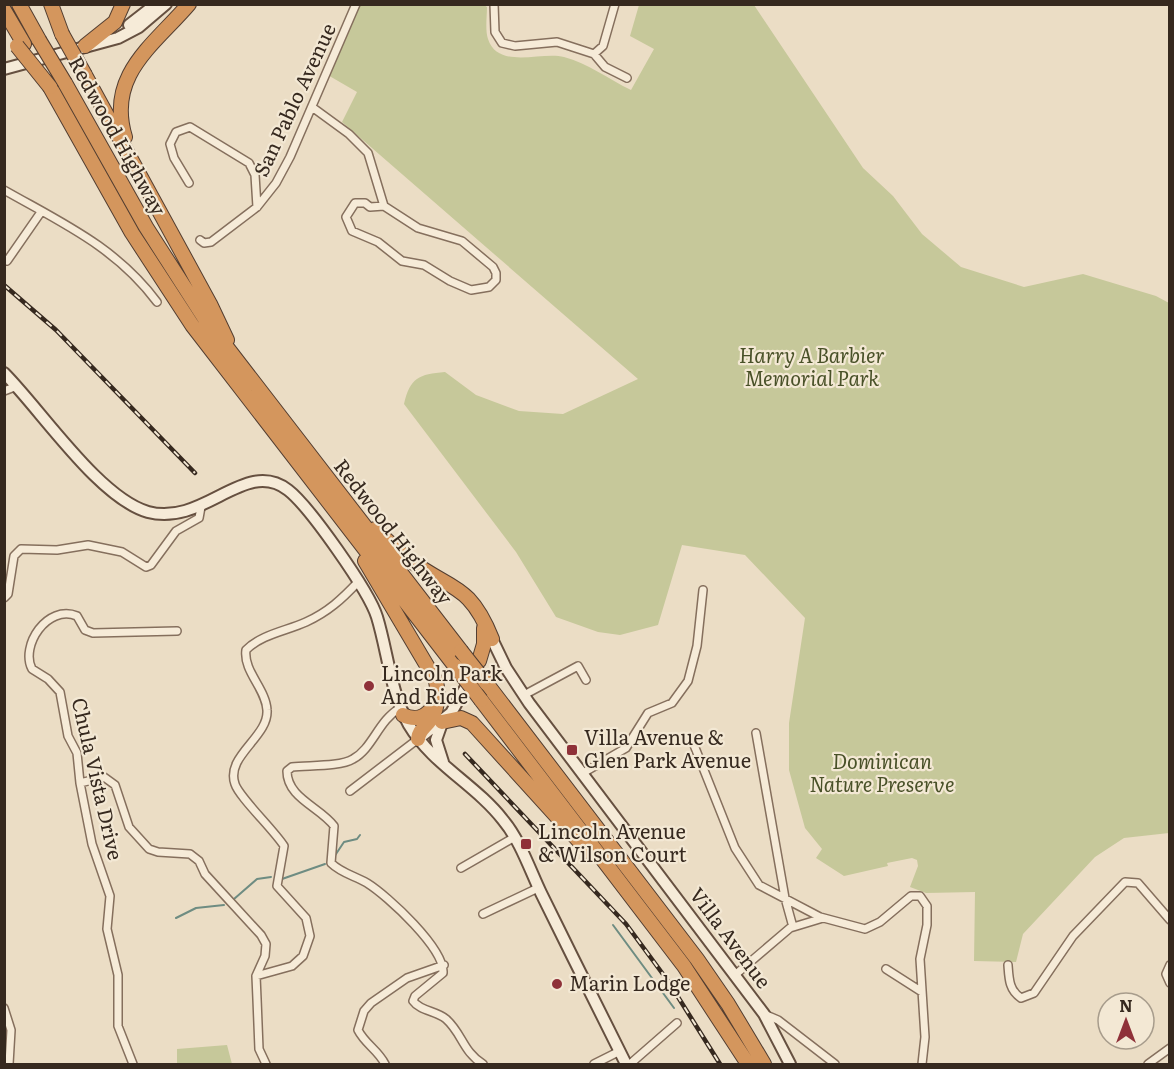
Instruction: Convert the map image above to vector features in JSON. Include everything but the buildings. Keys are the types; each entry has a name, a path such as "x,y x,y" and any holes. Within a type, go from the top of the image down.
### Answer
{"highway":[{"name":"Redwood Highway","path":"19,4 160,251 237,363 697,959 728,1004 764,1065"},
{"path":"51,4 62,34 210,304 237,363"},
{"path":"85,46 112,25 123,4"},
{"path":"153,199 123,131 120,113 122,94 137,60 189,4"},
{"path":"4,10 21,45"},
{"path":"4,29 21,45"},
{"name":"Redwood Highway","path":"21,45 50,87 132,233 176,302 218,361 627,889 700,988 748,1065"},
{"path":"346,503 409,560 465,593 483,618 492,639"},
{"path":"342,520 430,668 437,685 437,700 432,717 420,732 418,739"},
{"path":"479,661 484,644 483,618"},
{"path":"402,711 414,718 424,716 437,700"},
{"path":"442,722 461,718 475,725 524,777 575,838 627,889"}],"main road":[{"path":"85,46 129,25 156,4"},
{"path":"4,69 132,31 166,4"},
{"path":"4,373 94,474 127,502 150,513 164,514 201,507 240,485 253,481 267,481 283,487 297,499 358,582 376,613 391,680 402,711 418,739 504,820 628,1065"},
{"name":"Villa Avenue","path":"492,639 506,669 524,695 764,1014"},
{"name":"Villa Avenue","path":"479,661 485,655 491,655 506,669"},
{"path":"418,739 442,722 459,701 479,661"},
{"path":"442,722 436,740 444,765"},
{"path":"764,1014 790,1065"}],"street":[{"name":"San Pablo Avenue","path":"200,240 204,243 211,242 257,207 282,174 356,4"},
{"path":"494,4 495,32 502,43 515,46 557,42 594,54 605,67 627,78"},
{"path":"594,54 603,46 615,4"},
{"path":"312,107 349,134 368,153 384,206 412,226 462,241 493,267 496,280 489,287 480,289 460,286 424,265 402,261 387,247 352,231 347,225 346,217 355,202 365,203 370,207 384,206"},
{"path":"189,183 174,158 170,144 176,132 190,127 249,163 255,175 257,207"},
{"path":"4,190 91,239 117,257 157,302"},
{"path":"4,259 7,261 21,244 41,212"},
{"path":"4,391 17,386"},
{"path":"4,598 8,594 14,556 21,549 57,550 88,545 122,552 146,567 151,565 176,531 199,518 201,507"},
{"path":"256,976 292,966 303,956 310,936 306,918 277,886 284,846 235,784 235,770 264,726 268,713 266,700 245,658 246,650 260,639 307,621 336,606 358,582"},
{"path":"583,773 626,748 648,713 672,703 688,681 697,646 703,591"},
{"name":"Chula Vista Drive","path":"133,1065 118,1026 118,975 107,929 110,896 92,844 80,783 77,753 68,736 60,692 30,664 40,626 51,617 64,613 77,616 85,630 93,633 177,631"},
{"path":"524,695 578,666 586,680"},
{"path":"402,711 385,719 368,744 352,759 292,767 287,771 287,780 302,800 334,826 331,863 366,883 393,903 444,965 443,974 438,980 415,996 413,1001 419,1006 440,1014 450,1022 465,1049 483,1065"},
{"path":"756,733 785,898 793,927"},
{"path":"350,791 418,739"},
{"path":"692,740 735,848 759,885 823,918 865,929 880,922 911,896 920,896 927,906 927,925 920,959 925,1037 922,1065"},
{"path":"80,783 104,777 115,785 129,827 149,849 158,852 190,854 199,861 205,874 256,929 266,944 265,956 256,976 259,1049 266,1065"},
{"path":"461,868 513,838"},
{"path":"1008,965 1009,981 1014,993 1021,998 1034,993 1073,936 1125,882 1138,883 1170,920"},
{"path":"483,914 538,888"},
{"path":"735,975 793,927 823,918"},
{"path":"1170,964 1166,974 1170,983"},
{"path":"385,1065 381,1055 363,1040 358,1030 364,1011 400,982 444,965"},
{"path":"886,969 922,993"},
{"path":"4,1008 10,1030 9,1065"},
{"name":"Villa Avenue","path":"764,1014 778,1020 835,1065"},
{"path":"628,1065 677,1023"},
{"path":"1148,1065 1170,1048"},
{"path":"594,1065 620,1051"}],"green space":[{"name":"Harry A Barbier Memorial Park","path":"356,5 484,5 487,7 488,39 493,48 501,54 511,57 564,57 590,67 631,90 654,49 630,36 639,5 754,5 863,168 893,196 922,234 961,267 1024,287 1083,274 1156,296 1169,303 1169,833 1124,838 1095,857 1023,934 1016,962 974,961 975,892 926,893 910,887 918,866 917,860 912,858 887,863 888,866 844,876 816,858 822,849 805,828 789,770 789,723 805,618 745,555 682,545 658,625 620,635 598,632 556,617 516,552 404,404 409,388 417,379 428,374 445,372 476,395 519,411 563,414 638,379 342,122 357,92 326,74"},
{"path":"227,1045 232,1064 177,1064 177,1049"}],"waterway":[{"path":"334,857 344,842 357,839 360,835"},
{"path":"282,879 325,864"},
{"path":"234,899 257,879 271,877"},
{"path":"176,918 196,908 224,905"},
{"path":"613,925 674,1008"}],"railway":[{"path":"4,285 56,330 195,473"},
{"path":"465,754 626,924 668,981 720,1064"}],"place":[{"name":"Lincoln Park And Ride","path":"369,686"},
{"name":"Villa Avenue & Glen Park Avenue","path":"572,750"},
{"name":"Lincoln Avenue & Wilson Court","path":"526,844"},
{"name":"Marin Lodge","path":"557,984"}],"park label":[{"name":"Dominican Nature Preserve","path":"882,774"}]}
